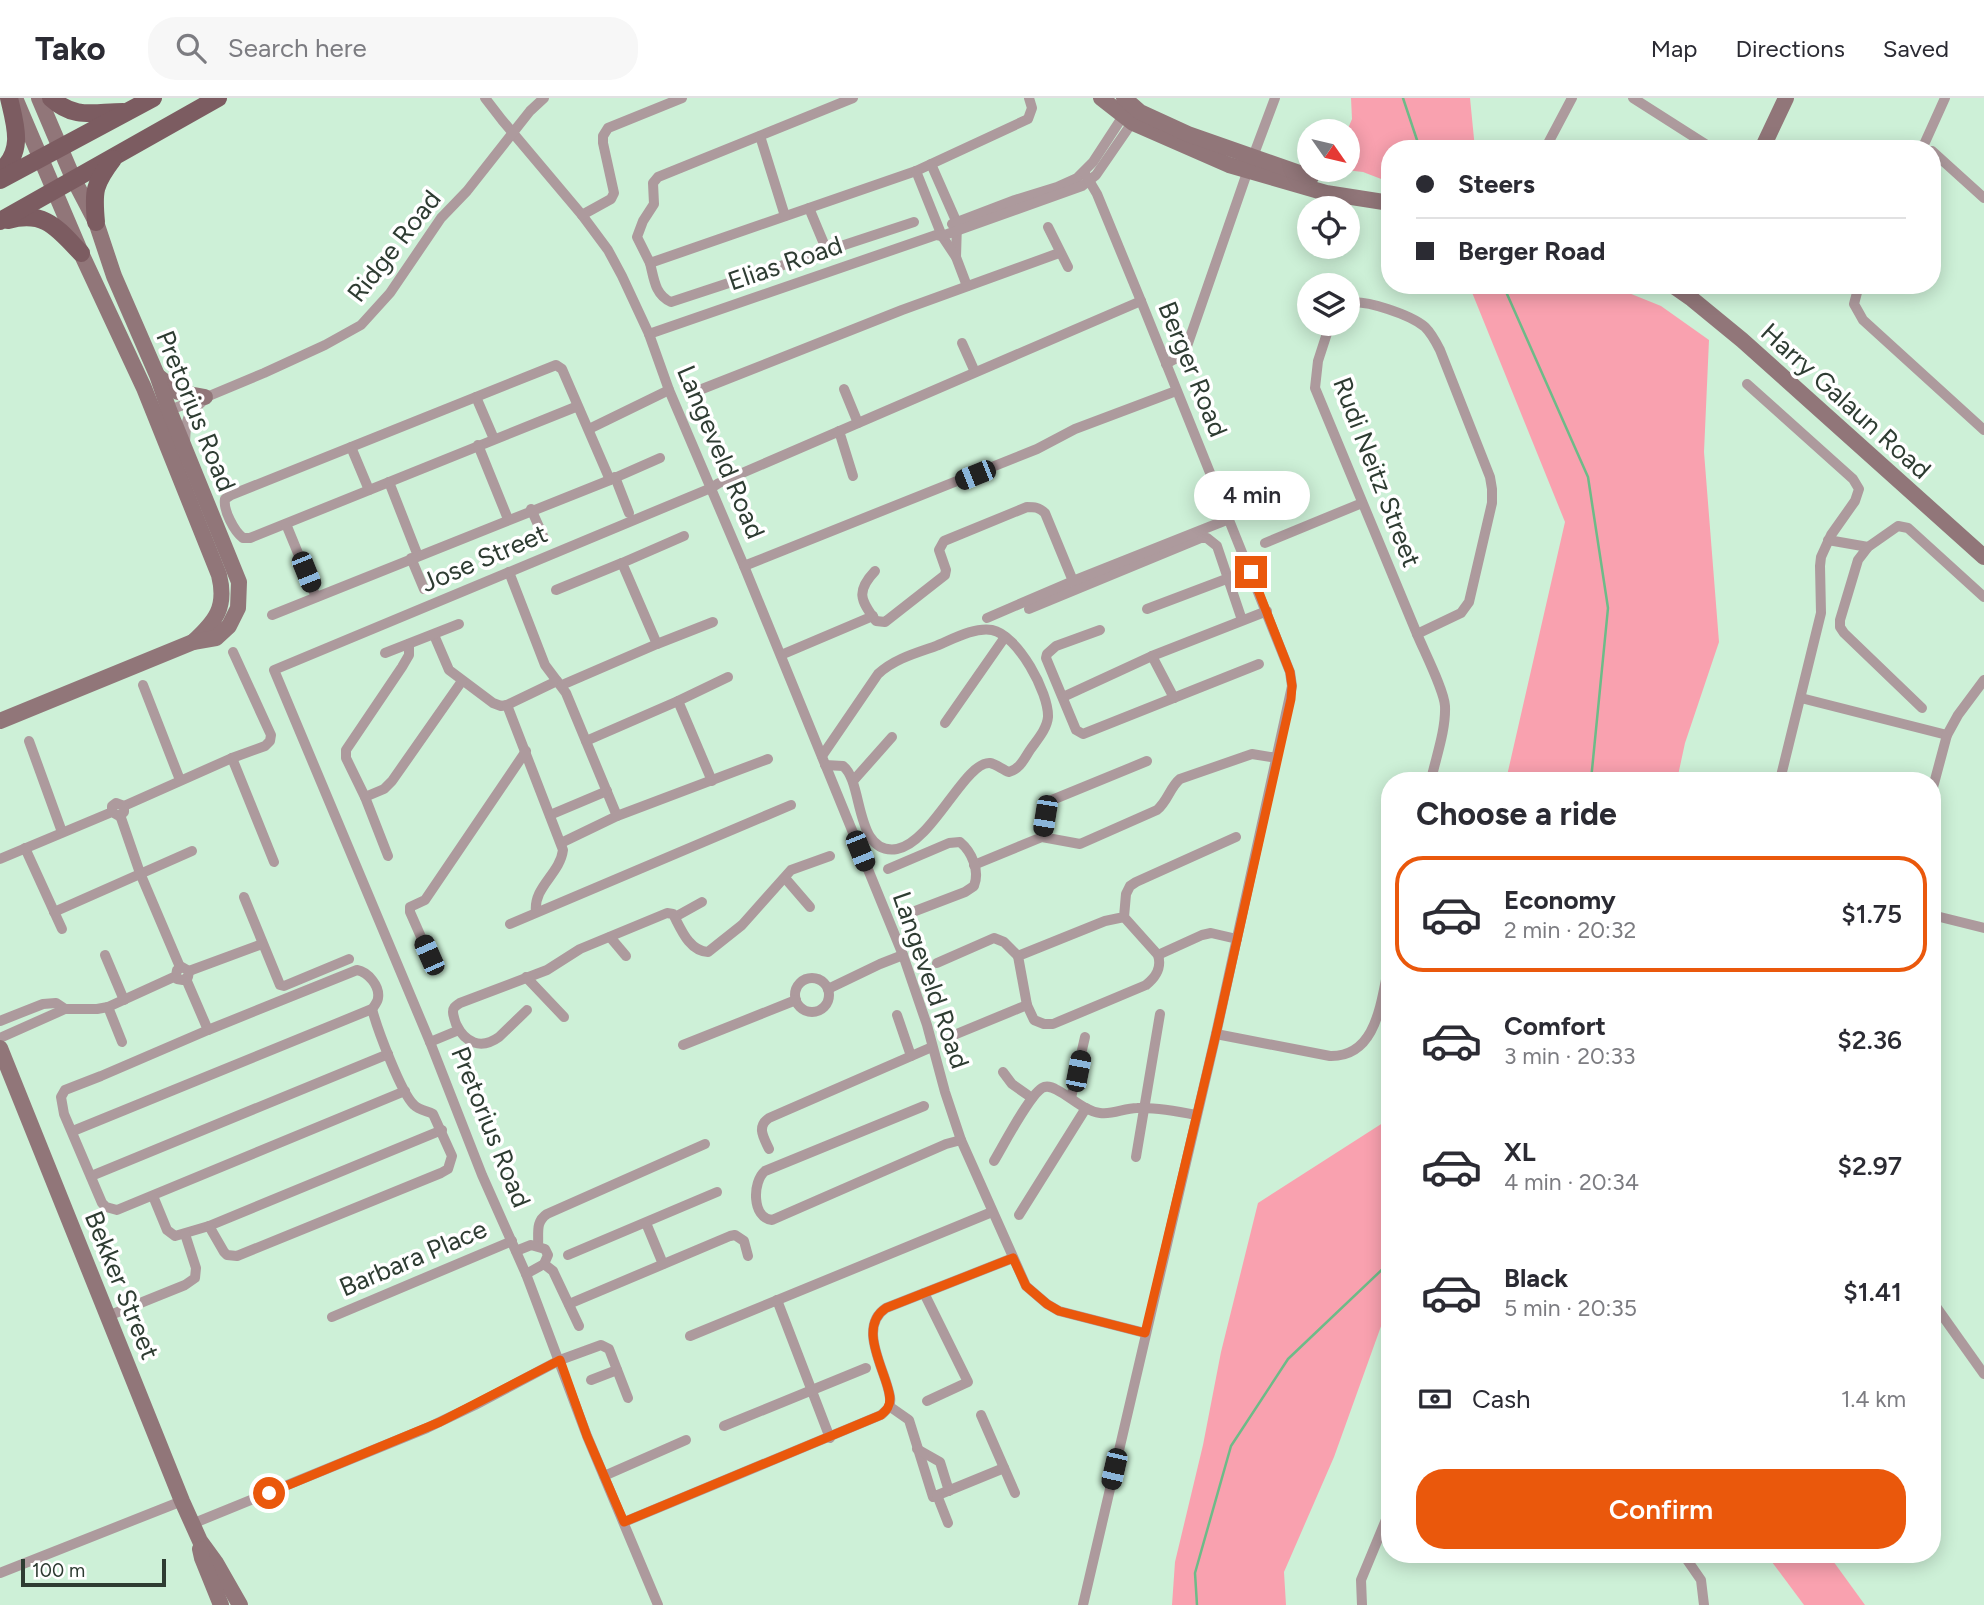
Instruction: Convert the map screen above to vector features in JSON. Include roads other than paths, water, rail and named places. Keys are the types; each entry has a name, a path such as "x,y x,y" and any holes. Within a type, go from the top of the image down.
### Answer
{"main road":[{"path":"0,171 12,159 17,144 16,125 9,98"},
{"path":"51,98 67,110 83,115 128,112"},
{"path":"0,180 153,98"},
{"path":"0,221 218,98"},
{"path":"96,222 94,199 99,178 118,154"},
{"path":"0,221 22,216 37,217 52,223 81,253"}],"street":[{"name":"Pretorius Road","path":"15,98 174,461 222,587 223,597 216,619 193,642"},
{"name":"Pretorius Road","path":"0,721 193,642 216,638 229,626 238,608 239,582 229,556 157,375 114,276 96,222 73,178 39,98"},
{"name":"Langeveld Road","path":"485,98 608,250 649,334 669,390 781,655 903,956 961,1140 1026,1286 1059,1311 1145,1333"},
{"name":"Ridge Road","path":"169,410 207,397 325,345 361,325 390,293 441,218 467,191 530,111 544,98"},
{"path":"582,215 611,200 614,193 603,143 603,136 608,128 682,98"},
{"path":"853,98 657,177 653,183 654,204 637,237 650,263 659,294 671,302 914,222"},
{"path":"650,263 916,171 1027,119 1032,108 1028,98"},
{"path":"1101,98 1188,134 1250,164 1381,198"},
{"path":"1166,364 1182,355 1186,349 1275,98"},
{"path":"1550,140 1572,98"},
{"path":"1766,140 1786,98"},
{"path":"1930,140 1945,98"},
{"path":"1635,99 1699,140"},
{"name":"Elias Road","path":"649,334 957,226 1082,186 1130,110"},
{"path":"760,136 785,216"},
{"path":"1941,160 1984,198"},
{"path":"931,164 957,226 956,257"},
{"path":"916,171 939,233 956,257 967,286"},
{"name":"Berger Road","path":"1083,1605 1216,1034 1292,686 1290,672 1267,611 1141,301 1087,176"},
{"path":"809,208 827,251"},
{"path":"1048,227 1068,267"},
{"path":"697,391 1059,253"},
{"name":"Harry Galaun Road","path":"1686,294 1742,340 1984,558"},
{"path":"1857,294 1854,304 1863,320 1984,430"},
{"name":"Jose Street","path":"274,670 710,488 1141,301"},
{"path":"1360,302 1412,319 1429,331 1440,351 1490,477 1492,489 1489,521 1469,602 1461,613 1417,635"},
{"name":"Rudi Neitz Street","path":"1326,336 1318,361 1315,388 1442,694 1442,730 1433,772"},
{"path":"962,343 975,372"},
{"path":"578,406 250,538 243,538 238,534 225,506 224,501 231,495 556,365 561,367 629,513"},
{"path":"157,375 178,392 207,397"},
{"path":"1747,384 1857,484 1859,489 1855,500 1828,540 1820,566 1821,612 1782,772"},
{"path":"844,389 858,423"},
{"path":"589,429 669,390"},
{"path":"744,566 1037,449 1075,429 1177,391"},
{"path":"185,447 187,419 207,397"},
{"path":"476,397 494,439"},
{"path":"169,410 168,428 174,461"},
{"path":"839,431 853,476"},
{"path":"478,445 508,519"},
{"path":"351,447 369,490"},
{"path":"272,615 660,458"},
{"path":"389,482 424,589"},
{"path":"1265,543 1363,503"},
{"path":"875,571 864,582 862,595 873,617 879,622 888,621 943,578 946,570 939,550 944,541 1027,508 1041,509 1045,513 1073,581"},
{"path":"531,509 544,538"},
{"path":"986,618 1229,519"},
{"path":"286,524 316,597"},
{"path":"1922,708 1840,627 1855,567 1868,547 1903,525 1984,597"},
{"path":"556,590 684,536"},
{"path":"1029,610 1201,538 1207,538 1217,545 1242,620"},
{"path":"1828,540 1868,547"},
{"path":"622,563 657,643"},
{"path":"509,572 545,665 559,683 617,816"},
{"path":"1147,609 1228,578"},
{"path":"1063,697 1152,656 1267,611"},
{"path":"781,655 873,617"},
{"path":"434,635 449,670 501,706 713,622"},
{"path":"385,653 459,624"},
{"path":"992,630 1005,637 1032,668 1047,710 1048,720 1042,732 1021,765 1014,771 1009,772 992,763 980,765 961,784 932,824 914,840 894,849 881,846 868,831 858,806 850,773 843,766 823,760 885,667 974,632 992,630"},
{"path":"1100,630 1056,646 1047,654 1048,667 1076,730 1083,734 1259,664"},
{"path":"945,723 1005,637"},
{"path":"388,856 365,797 346,758 346,750 409,655 409,645"},
{"path":"0,859 119,811 180,780 265,746 271,735 233,652"},
{"path":"1152,656 1174,698"},
{"name":"Pretorius Road","path":"274,670 430,1042 482,1175 526,1274 587,1436 658,1605"},
{"path":"586,741 728,677"},
{"path":"1937,772 1947,735 1984,680"},
{"path":"365,797 384,789 392,781 462,681"},
{"path":"143,685 180,780"},
{"path":"1801,698 1947,735"},
{"path":"678,701 712,781"},
{"path":"508,705 562,843 562,857 536,898 536,912"},
{"path":"853,781 892,737"},
{"path":"29,741 62,832"},
{"path":"429,955 410,907 425,900 526,751"},
{"path":"974,865 1042,837 1073,844 1085,842 1157,810 1180,779 1252,754 1277,758"},
{"path":"232,758 274,862"},
{"path":"562,843 617,816 768,759"},
{"path":"1042,837 1048,806 1052,800 1147,761"},
{"path":"550,815 607,791"},
{"path":"510,924 791,805"},
{"path":"119,811 140,873 208,1030"},
{"path":"937,963 994,938 1004,942 1018,956 1027,1005 1034,1020 1044,1024 1053,1024 1146,985 1158,973 1160,961 1158,955 1124,917 1126,894 1130,887 1236,837"},
{"path":"888,869 955,841 966,847 974,865 976,881 972,889 910,913"},
{"path":"25,848 62,929"},
{"path":"54,912 192,851"},
{"path":"527,1010 499,1037 488,1043 475,1044 459,1030 453,1014 457,1005 547,970 580,949 667,913 672,913 689,942 701,951 708,952 742,925 796,867 830,856"},
{"path":"785,878 810,907"},
{"path":"244,897 276,981 281,986 349,959"},
{"path":"675,917 702,902"},
{"path":"1018,956 1105,920 1124,917"},
{"path":"1941,917 1984,928"},
{"path":"1158,955 1210,933 1237,939"},
{"path":"610,937 626,956"},
{"path":"0,1038 65,1009 108,1007 183,974 262,944"},
{"path":"105,955 124,1000"},
{"path":"828,989 903,956"},
{"path":"73,1130 372,1009 378,994 370,976 357,970 65,1090 61,1097 62,1108 103,1203 110,1209 120,1210 405,1091"},
{"path":"526,977 564,1017"},
{"path":"809,978 821,980 828,989 827,1004 818,1011 807,1011 796,1000 799,984 809,978"},
{"path":"1216,1034 1339,1057 1352,1052 1365,1042 1373,1029 1381,997"},
{"path":"683,1045 796,1000"},
{"path":"0,1021 43,1004 56,1003 65,1009"},
{"path":"954,1035 1027,1005"},
{"path":"108,1007 122,1042"},
{"path":"209,1226 224,1252 237,1256 448,1168 453,1158 442,1130 433,1114 416,1108 405,1091 372,1009"},
{"path":"1136,1157 1160,1014"},
{"path":"897,1015 911,1056"},
{"path":"430,1042 459,1030"},
{"path":"1071,1098 1085,1037"},
{"path":"769,1149 762,1132 762,1124 765,1121 932,1047"},
{"name":"Bekker Street","path":"0,1048 182,1501 200,1541 240,1605"},
{"path":"92,1176 388,1054"},
{"path":"0,1070 18,1092"},
{"path":"1003,1072 1012,1084 1032,1098"},
{"path":"994,1160 1032,1098 1043,1087 1048,1086 1100,1113 1110,1114 1131,1108 1144,1108 1196,1115"},
{"path":"924,1106 765,1171 760,1176 756,1193 761,1215 764,1219 772,1220 946,1144 961,1140"},
{"path":"1019,1215 1086,1108"},
{"path":"153,1196 167,1230 175,1236 185,1234 442,1130"},
{"path":"526,1274 544,1264 548,1255 545,1249 538,1246 538,1226 547,1214 705,1144"},
{"path":"568,1255 717,1192"},
{"path":"690,1336 992,1212"},
{"path":"646,1223 663,1264"},
{"path":"108,1316 185,1286 195,1278 196,1268 185,1234"},
{"path":"569,1304 735,1235 746,1244 748,1256"},
{"name":"Barbara Place","path":"332,1317 514,1246 538,1246"},
{"path":"624,1522 881,1415 889,1406 890,1396 874,1342 873,1323 876,1317 886,1308 1013,1258"},
{"path":"544,1264 553,1270 579,1326"},
{"path":"924,1293 968,1382 927,1401"},
{"path":"777,1300 830,1438"},
{"path":"1941,1314 1984,1374"},
{"path":"192,1524 427,1428 560,1360 601,1345 609,1349 628,1398"},
{"path":"724,1426 866,1368"},
{"path":"592,1380 617,1370"},
{"path":"889,1406 909,1420 917,1449 948,1523"},
{"path":"981,1415 1015,1493"},
{"path":"604,1476 686,1440"},
{"path":"917,1449 940,1462 949,1491"},
{"path":"935,1496 1004,1468"},
{"path":"0,1573 182,1501"},
{"path":"1362,1605 1361,1580 1381,1532"},
{"name":"Bekker Street","path":"200,1541 202,1558 221,1605"},
{"path":"1689,1563 1701,1580 1704,1605"}],"waterway":[{"path":"1403,98 1417,140"},
{"path":"1507,294 1588,477 1608,608 1592,772"},
{"path":"1197,1605 1195,1573 1231,1446 1288,1359 1381,1271"}]}
